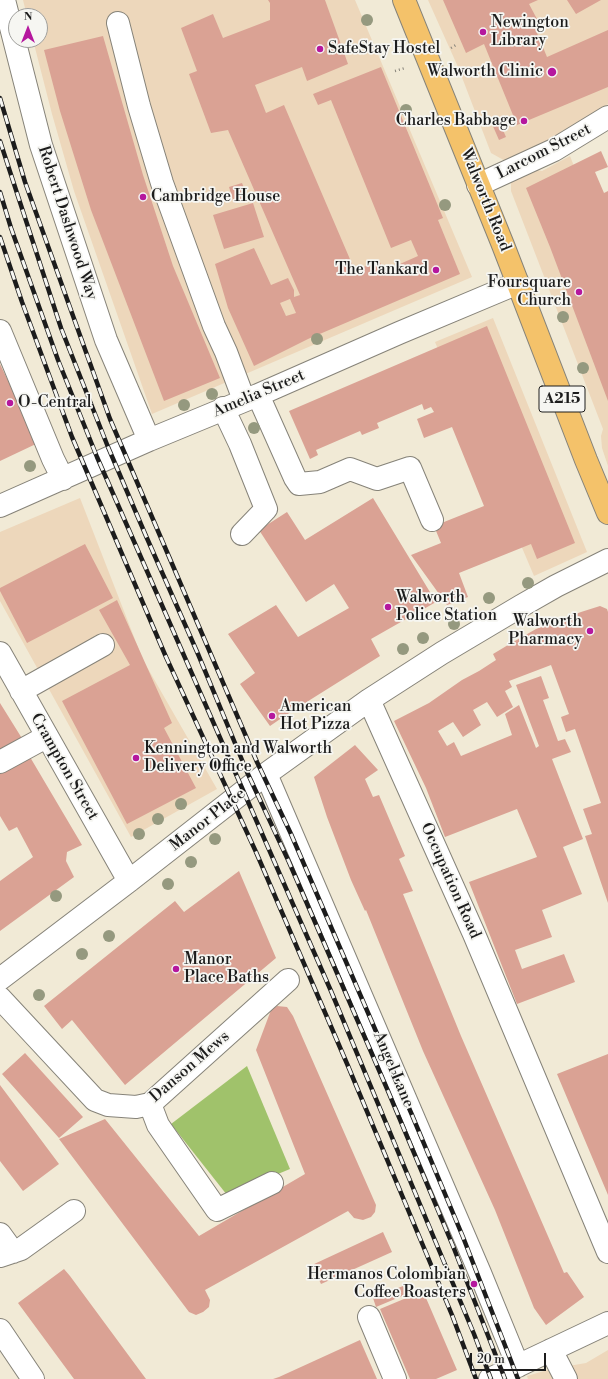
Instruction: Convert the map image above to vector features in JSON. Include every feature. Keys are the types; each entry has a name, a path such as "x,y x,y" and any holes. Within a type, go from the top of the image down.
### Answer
{"main road":[{"name":"Walworth Road","path":"404,0 518,283 608,513"}],"street":[{"name":"Robert Dashwood Way","path":"4,0 41,145 106,340 149,440"},
{"path":"118,23 139,106 162,183 214,326 226,352 295,478 299,484 320,482 350,469 377,479 410,468 432,520"},
{"name":"Larcom Street","path":"478,185 554,150 608,117"},
{"name":"Amelia Street","path":"0,506 223,408 518,283"},
{"path":"0,331 52,459 63,479"},
{"path":"223,408 240,444 266,509 242,534"},
{"name":"Manor Place","path":"0,979 266,774 369,700 442,653 521,606 556,586 608,560"},
{"path":"21,691 103,645"},
{"name":"Crampton Street","path":"0,653 46,737 129,881"},
{"name":"Occupation Road","path":"369,700 529,1062 608,1252"},
{"path":"0,762 46,737"},
{"name":"Angel Lane","path":"266,774 480,1273 518,1366"},
{"name":"Danson Mews","path":"0,998 95,1100 108,1105 136,1107 150,1104 288,980"},
{"path":"150,1104 158,1125 217,1210 272,1183"},
{"path":"0,1234 7,1254 21,1249 74,1211"},
{"path":"369,1317 395,1379"},
{"path":"490,1379 608,1323"},
{"path":"0,1330 33,1379"},
{"path":"551,1350 566,1379"}],"path":[{"path":"450,48 456,46"},
{"path":"395,71 405,68"}],"shaded area":[{"path":"23,0 355,0 472,277 152,414 74,191 35,48 48,48 48,8 25,8"},
{"path":"428,0 608,0 608,104 509,163 491,153 458,67"},
{"path":"570,156 608,252 608,466 602,448 601,436 603,429 511,191 511,183 514,177 532,169 542,171"},
{"path":"493,318 587,552 534,576 435,342"},
{"path":"80,498 143,660 217,789 131,837 0,601 0,532"},
{"path":"608,1350 608,1379 528,1379 527,1376 551,1369 586,1363"}],"green space":[{"path":"247,1066 290,1169 227,1195 171,1124"}],"building":[{"path":"268,0 325,0 348,64 307,81 302,67 255,85 266,113 284,105 355,271 379,260 384,271 418,256 411,240 391,248 331,100 318,105 313,94 381,67 443,218 438,220 460,274 308,339 254,366 228,308 215,264 254,248 271,285 288,278 294,290 294,297 300,295 228,130 211,133 189,74 197,71 181,28 213,14 223,38 270,20 270,3","holes":["290,299 296,313 286,316 280,303"]},
{"name":"Walworth Clinic","path":"443,0 538,0 529,4 537,19 532,21 547,57 608,30 608,87 517,125 484,44 466,53"},
{"name":"Newington Library","path":"567,0 601,0 576,14"},
{"path":"103,36 143,175 173,266 220,378 164,401 91,210 60,111 44,50"},
{"path":"499,121 506,137 499,140 492,124"},
{"path":"601,151 608,167 595,172 604,193 608,191 608,401 550,247 526,188"},
{"path":"242,183 248,198 234,203 229,187"},
{"path":"253,203 264,237 224,249 213,215"},
{"path":"487,326 575,543 537,559 531,544 459,573 468,597 447,605 411,555 441,543 434,526 484,506 452,427 424,438 417,419 434,412 431,407 424,410 422,404 377,423 379,428 362,435 360,431 316,450 318,455 310,459 289,411"},
{"name":"O-Central","path":"0,364 38,443 0,461"},
{"name":"Walworth Police Station","path":"373,498 436,602 371,639 380,656 270,726 240,684 255,673 228,634 276,605 298,637 349,608 334,584 306,602 259,530 287,512 305,540"},
{"path":"85,544 113,598 27,643 0,591 0,588"},
{"name":"Kennington and Walworth Delivery Office","path":"117,600 172,723 164,728 196,788 127,824 62,701 130,665 99,610"},
{"path":"600,606 607,609 608,612 608,903 585,836 592,834 583,809 601,803 575,729 566,732 561,717 569,714 551,665 509,681 512,687 505,691 513,707 497,717 487,702 473,710 481,725 463,737 453,722 438,731 447,746 454,742 461,756 512,735 505,714 519,705 536,748 539,746 516,685 541,676 549,698 543,700 558,741 565,739 571,752 552,759 583,839 563,847 582,894 542,910 552,937 515,950 522,969 564,954 575,982 517,1004 469,882 537,857 517,809 445,837 426,788 394,721 429,703 462,680 496,660 493,654 536,629"},
{"path":"0,703 23,740 0,752"},
{"path":"355,745 378,770 365,779 373,797 379,795 405,856 399,859 413,891 403,894 461,1036 564,1273 567,1272 584,1297 546,1325 534,1308 495,1210 423,1051 366,910 365,911 351,880 327,817 314,777"},
{"path":"30,757 82,845 67,852 66,861 74,877 0,931 0,881 33,857 17,827 9,831 0,816 0,774"},
{"name":"Manor Place Baths","path":"239,871 276,958 125,1085 72,1020 62,1029 44,1006 175,901 184,912"},
{"path":"277,1006 287,1007 293,1016 376,1205 375,1212 371,1217 363,1220 354,1218 348,1211 205,1290 210,1300 209,1307 196,1315 189,1312 59,1139 105,1119 199,1236 305,1174 256,1050 271,1010"},
{"path":"25,1053 83,1117 59,1138 2,1074"},
{"path":"608,1054 608,1195 557,1074"},
{"path":"0,1085 59,1164 23,1191 0,1161"},
{"path":"383,1232 392,1252 321,1284 312,1265"},
{"path":"64,1269 146,1379 74,1379 18,1303"},
{"path":"403,1286 407,1294 376,1307 373,1298"},
{"path":"423,1291 457,1370 436,1379 410,1379 380,1309"},
{"path":"360,1340 377,1379 273,1379 279,1377"}],"railway":[{"path":"0,98 25,182 110,419 257,762 291,834 412,1115 463,1237 518,1379"},
{"path":"0,141 61,328 108,447 198,654 247,772 289,862 388,1091 453,1246 505,1379"},
{"path":"0,192 11,228 58,360 97,457 331,991 474,1334 491,1379"},
{"path":"0,237 22,302 72,437 166,657 256,852 348,1066 452,1315 476,1379"}],"place":[{"name":"Newington Library","path":"483,32"},
{"name":"SafeStay Hostel","path":"320,49"},
{"name":"Walworth Clinic","path":"552,72"},
{"name":"Charles Babbage","path":"524,121"},
{"name":"Cambridge House","path":"143,197"},
{"name":"The Tankard","path":"436,270"},
{"name":"Foursquare Church","path":"579,292"},
{"name":"O-Central","path":"10,403"},
{"name":"Walworth Police Station","path":"388,607"},
{"name":"Walworth Pharmacy","path":"590,631"},
{"name":"American Hot Pizza","path":"272,716"},
{"name":"Kennington and Walworth Delivery Office","path":"136,758"},
{"name":"Manor Place Baths","path":"176,969"},
{"name":"Hermanos Colombian Coffee Roasters","path":"474,1284"}]}
